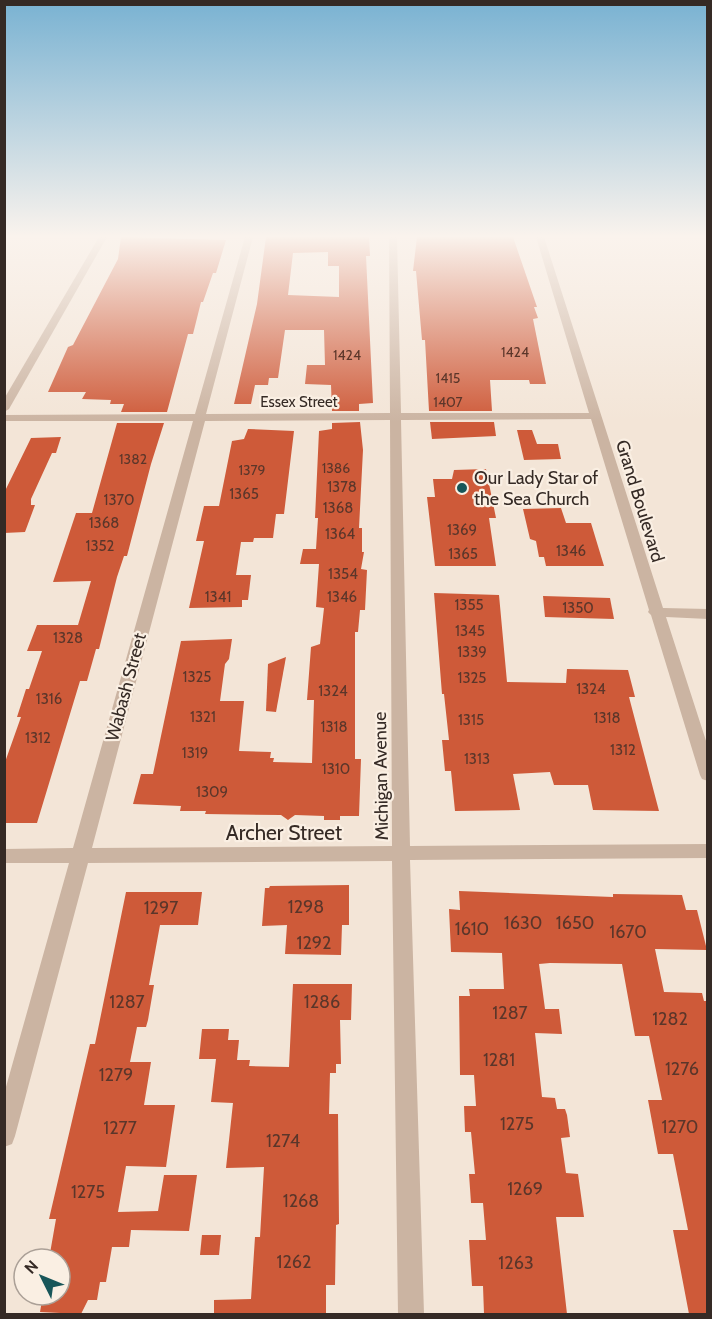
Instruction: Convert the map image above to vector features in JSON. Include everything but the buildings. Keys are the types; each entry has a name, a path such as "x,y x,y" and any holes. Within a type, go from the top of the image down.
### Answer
{"street":[{"path":"4,409 68,299"},
{"name":"Wabash Street","path":"4,1136 232,299"},
{"name":"Michigan Avenue","path":"394,299 401,854 411,1314"},
{"name":"Grand Boulevard","path":"559,299 708,775"},
{"name":"Essex Street","path":"4,418 595,416"},
{"path":"656,612 708,615"},
{"name":"Archer Street","path":"4,856 708,851"}],"place":[{"name":"Our Lady Star of the Sea Church","path":"462,488"}]}
